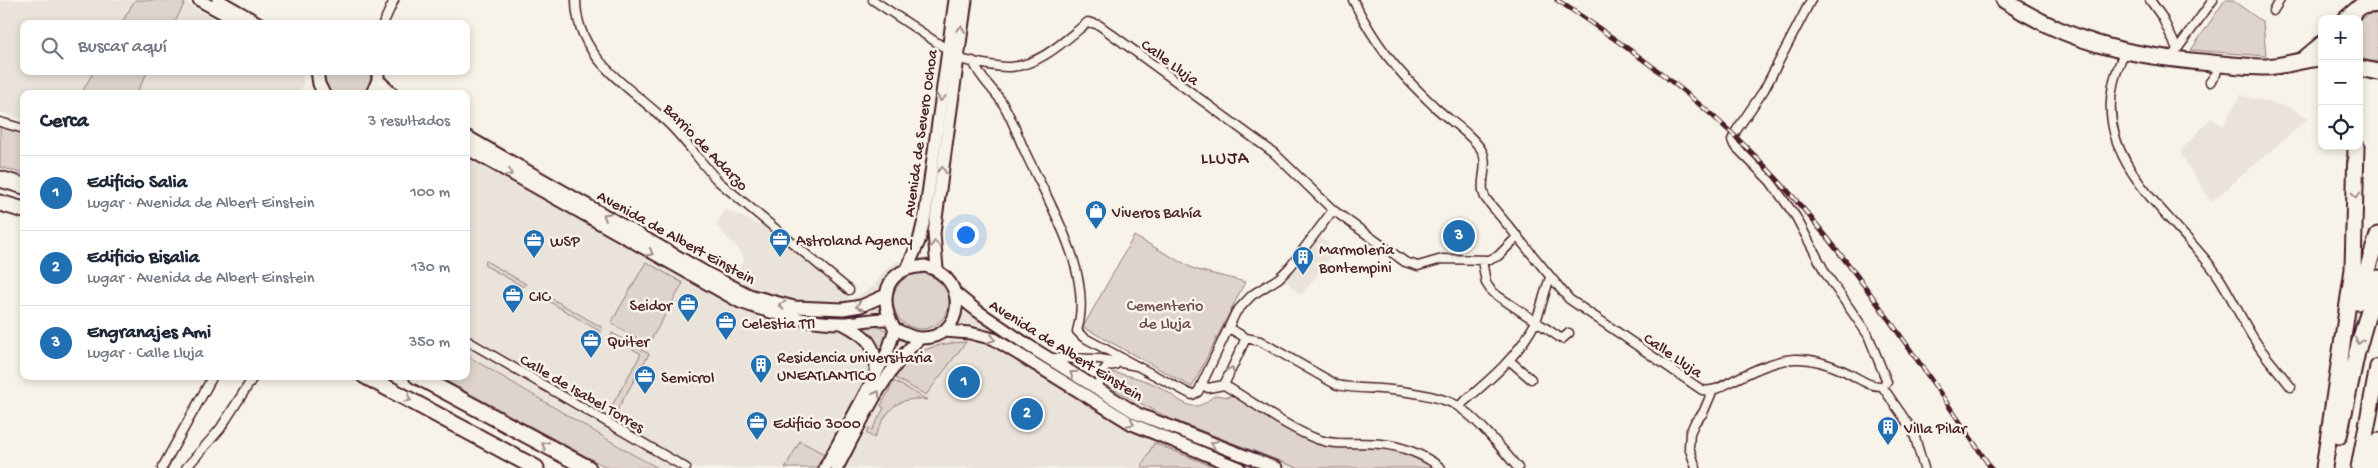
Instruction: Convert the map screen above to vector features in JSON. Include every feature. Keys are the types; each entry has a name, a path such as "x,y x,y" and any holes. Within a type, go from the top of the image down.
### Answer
{"highway":[{"path":"2004,0 2056,29 2082,40 2124,52 2173,54 2218,64 2266,66 2318,58"},
{"path":"2350,15 2360,6 2378,4"},
{"path":"2304,59 2318,47"},
{"path":"2363,69 2378,72"},
{"path":"2324,468 2353,270 2356,150"},
{"path":"0,179 20,185"},
{"path":"0,202 20,209"},
{"path":"2333,409 2352,319 2378,235"},
{"path":"2334,468 2357,352 2378,278"},
{"path":"2359,468 2378,367"},
{"path":"372,380 536,468"},
{"path":"424,380 588,468"},
{"path":"2374,468 2378,441"}],"main road":[{"path":"199,0 235,20"},
{"path":"218,0 253,20"},
{"name":"Avenida de Severo Ochoa","path":"906,269 919,241 925,216 956,0"},
{"name":"Avenida de Severo Ochoa","path":"937,269 934,233 966,0"},
{"path":"318,75 320,90"},
{"path":"373,90 378,76"},
{"path":"378,76 390,90"},
{"name":"Avenida de Albert Einstein","path":"470,138 710,275 749,295 794,307 843,310 861,306 886,294"},
{"name":"Avenida de Albert Einstein","path":"470,150 731,298 767,312 789,317 842,323 876,318 892,324"},
{"path":"825,468 887,353 892,324 885,307 886,294 892,280 906,269 925,266 937,269 950,281 956,294 956,312 944,331 930,337 920,338 892,324"},
{"name":"Avenida de Albert Einstein","path":"956,294 976,310 1049,359 1138,414 1276,468"},
{"name":"Avenida de Albert Einstein","path":"842,323 864,336 871,345 876,364 876,376"},
{"name":"Avenida de Albert Einstein","path":"944,331 970,332 994,339 1132,424 1239,468"},
{"path":"837,468 888,375 902,356 920,338"}],"street":[{"path":"384,20 394,0"},
{"name":"Barrio de Adarzo","path":"576,0 580,30 600,62 671,126 698,161 718,181 849,290"},
{"path":"873,0 948,50"},
{"name":"Calle Lluja","path":"1353,0 1368,32 1385,56 1435,108 1481,149 1485,160 1483,195 1550,278 1576,304 1702,390 1712,392 1754,371 1786,360 1798,359 1811,360 1843,371 1869,385 1882,386"},
{"path":"1812,0 1764,90 1734,135 1734,145 1770,181 1796,217 1826,274 1868,335 1887,382 1882,386 1913,431 1924,468"},
{"path":"2150,0 2162,17 2173,54"},
{"path":"2173,54 2213,0"},
{"path":"2273,11 2280,0"},
{"name":"Calle Lluja","path":"957,59 1010,67 1052,51 1088,22 1099,25 1274,153 1333,210 1405,262 1418,266 1442,259 1489,260 1498,256 1518,236"},
{"path":"2124,52 2113,84 2111,103 2119,144 2139,186 2216,273 2254,340 2291,387"},
{"path":"973,61 977,71 1004,105 1027,158 1058,216 1067,241 1081,302 1077,331 1083,337 1192,395 1198,392 1202,385 1243,303 1265,285 1279,278 1290,267 1333,210"},
{"path":"2210,82 2216,74 2218,64"},
{"path":"0,122 20,128"},
{"path":"1482,260 1486,283 1492,292 1562,339 1569,333"},
{"path":"1458,406 1510,361 1536,320 1550,278"},
{"path":"1229,328 1246,338 1260,342 1337,385 1350,388 1378,388 1424,395 1458,406 1489,435 1518,468"},
{"path":"1224,385 1246,338"},
{"name":"Calle de Isabel Torres","path":"470,342 686,468"},
{"path":"1049,359 1100,359 1137,366"},
{"path":"1510,361 1531,379"},
{"path":"1097,390 1102,373 1107,366 1122,364"},
{"path":"162,468 212,380"},
{"path":"186,468 220,429 251,380"},
{"path":"1202,385 1208,388 1224,385 1316,439 1337,444 1381,444 1402,448 1421,456 1441,468"},
{"path":"1696,468 1690,447 1690,433 1695,422 1703,413 1712,392"}],"shaded area":[{"path":"0,0 135,0 123,20 20,20 20,75 92,75 83,90 20,90 20,119 0,112"},
{"path":"185,2 216,20 176,20"},
{"path":"146,75 302,75 303,86 300,90 138,90"},
{"path":"2240,95 2292,108 2308,119 2211,202 2180,152 2211,118 2223,126"},
{"path":"470,128 732,279 744,260 742,253 716,226 725,209 761,226 763,224 771,227 842,287 851,300 874,286 882,273 895,262 919,257 938,263 981,306 1109,387 1171,419 1298,468 658,468 470,357"},
{"path":"1320,237 1330,244 1326,250 1333,254 1301,296 1285,280"}],"green space":[{"path":"135,0 180,0 185,2 176,20 123,20"},
{"path":"2225,0 2232,0 2263,22 2266,56 2191,50"},
{"path":"2370,14 2378,14 2378,61 2363,58 2363,18"},
{"path":"92,75 146,75 138,90 83,90"},
{"path":"322,75 371,75 370,84 365,90 329,90 323,83"},
{"path":"0,126 20,132 20,173 0,167"},
{"name":"Cementerio de Lluja","path":"1134,236 1194,269 1245,282 1192,387 1083,327"},
{"path":"486,261 526,284 524,287 484,265"},
{"path":"646,262 683,283 648,345 611,323"},
{"path":"921,273 936,278 944,286 949,301 944,316 936,324 921,329 906,324 898,316 893,301 898,286 906,278"},
{"path":"535,289 603,328 601,332 533,292"},
{"path":"868,324 886,330 887,338 880,357 858,326"},
{"path":"612,333 649,354 616,412 610,409 641,354 611,336"},
{"path":"966,342 926,395 895,378 908,361 925,350 945,344"},
{"path":"470,357 658,468 608,468 444,380 470,380"},
{"path":"1111,372 1135,377 1150,383 1193,406 1199,406 1216,395 1229,397 1230,395 1317,443 1333,447 1391,449 1414,456 1433,468 1298,468 1171,419 1109,387 1108,376"},
{"path":"894,381 928,400 907,400 894,407 883,420 874,438 866,433 869,428 872,430 884,408 881,406"},
{"path":"800,441 824,454 816,468 785,468"},
{"path":"1154,443 1217,468 1141,468"}],"railway":[{"path":"1557,0 1661,73 1710,113 1756,157 1821,230 1851,268 1909,347 1991,468"}],"place":[{"name":"Viveros Bahía","path":"1096,230"},
{"name":"Engranajes Ami","path":"1459,236"},
{"name":"Astroland Agency","path":"780,258"},
{"name":"WSP","path":"534,259"},
{"name":"Marmoleria Bontempini","path":"1303,276"},
{"name":"CIC","path":"513,314"},
{"name":"Seidor","path":"688,323"},
{"name":"Celestia TTI","path":"726,341"},
{"name":"Quiter","path":"591,359"},
{"name":"Edificio Salia","path":"964,382"},
{"name":"Residencia universitaria UNEATLANTICO","path":"761,384"},
{"name":"Semicrol","path":"645,395"},
{"name":"Edificio Bisalia","path":"1027,414"},
{"name":"Edificio 3000","path":"757,441"},
{"name":"Villa Pilar","path":"1888,446"}],"district":[{"name":"LLUJA","path":"1225,157"}]}
